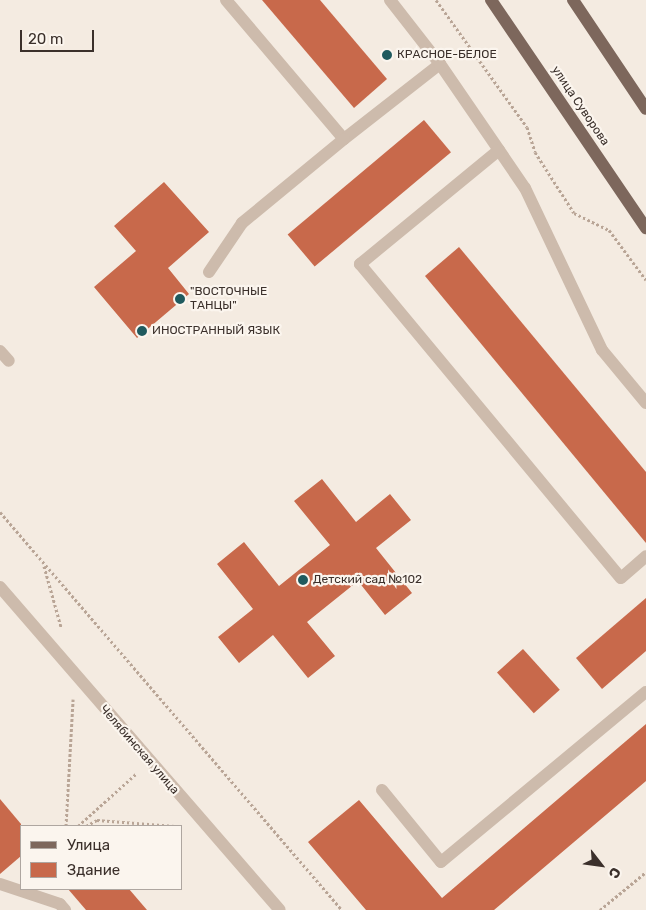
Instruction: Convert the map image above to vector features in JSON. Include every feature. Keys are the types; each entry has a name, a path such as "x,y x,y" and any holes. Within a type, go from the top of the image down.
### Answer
{"main road":[{"name":"улица Суворова","path":"491,0 646,228"},
{"path":"573,0 646,109"}],"street":[{"path":"226,0 344,138"},
{"path":"390,0 440,64 525,188 602,350 646,403"},
{"path":"209,272 242,223 344,138 440,64"},
{"path":"499,150 360,264 621,578 646,556"},
{"path":"0,351 9,361"},
{"name":"Челябинская улица","path":"0,588 149,762 280,910"},
{"path":"382,790 441,862 646,692"},
{"path":"0,884 60,904 64,910"}],"path":[{"path":"436,0 527,127 535,152 574,213 609,230 646,280"},
{"path":"0,512 342,910"},
{"path":"79,825 149,762"},
{"path":"88,825 97,820 162,825"},
{"path":"600,910 646,872"}],"building":[{"path":"262,0 320,0 387,79 354,108"},
{"path":"424,120 451,152 315,267 288,234"},
{"path":"164,182 209,232 168,268 189,294 137,338 94,287 136,251 114,226"},
{"path":"459,247 646,472 646,543 425,276"},
{"path":"322,479 356,522 390,494 411,520 376,548 412,593 385,615 358,581 307,622 335,656 308,678 273,635 239,663 218,637 253,609 217,564 244,542 279,586 330,545 294,501"},
{"path":"646,598 646,651 602,689 576,658"},
{"path":"523,649 560,690 534,713 497,672"},
{"path":"646,724 646,781 494,910 366,910 308,842 359,800 442,898"},
{"path":"0,799 21,825 20,857 0,874"},
{"path":"69,890 130,890 147,910 86,910"}],"place":[{"name":"КРАСНОЕ-БЕЛОЕ","path":"387,55"},
{"name":"\"ВОСТОЧНЫЕ ТАНЦЫ\"","path":"180,299"},
{"name":"ИНОСТРАННЫЙ ЯЗЫК","path":"142,331"},
{"name":"Детский сад №102","path":"303,580"}]}
